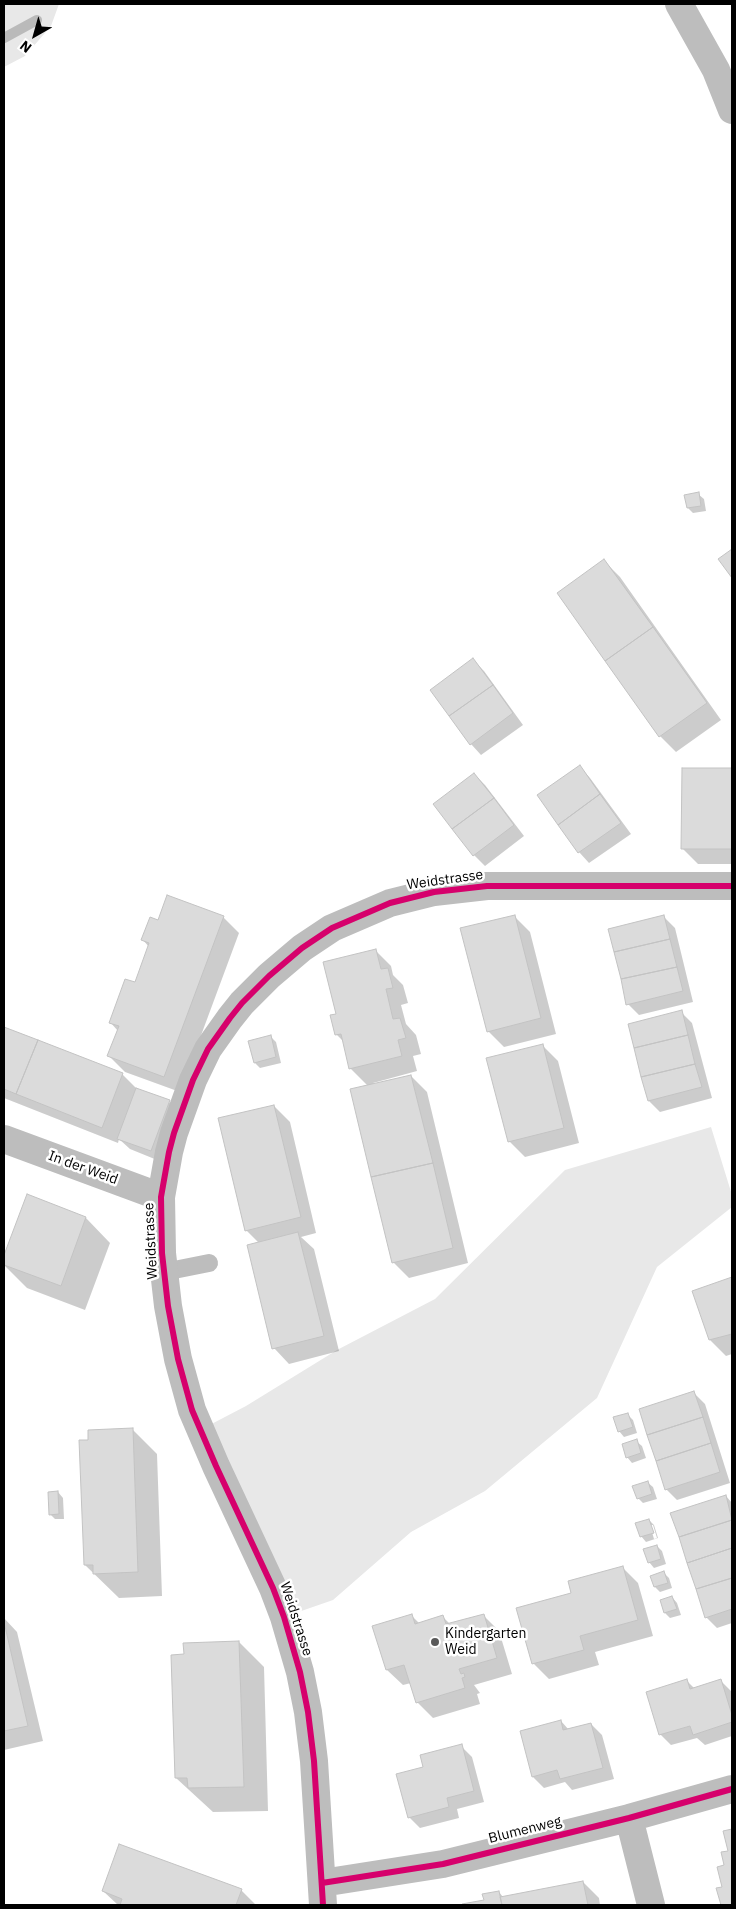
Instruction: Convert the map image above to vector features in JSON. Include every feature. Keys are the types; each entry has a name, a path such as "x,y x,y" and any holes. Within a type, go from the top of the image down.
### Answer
{"street":[{"path":"679,4 716,70 732,110"},
{"name":"Weidstrasse","path":"322,1894 312,1735 300,1672 284,1617 273,1588 192,1410 173,1334 164,1272 162,1197 169,1152 179,1116 197,1072 218,1034 242,1003 295,954 332,928 350,919 398,900 466,887 732,886"},
{"name":"In der Weid","path":"4,1139 162,1197"},
{"name":"Blumenweg","path":"322,1894 629,1818 732,1789"},
{"path":"629,1818 651,1905"}],"lane":[{"path":"164,1272 209,1263"}],"shaded area":[{"path":"4,4 59,4 51,26 25,56 4,67"},
{"path":"711,1127 732,1195 732,1207 657,1267 597,1398 485,1491 411,1532 333,1600 284,1617 200,1430 246,1406 337,1350 435,1299 565,1170"}],"building":[{"path":"699,492 701,506 687,508 684,495"},
{"path":"732,549 732,578 718,559"},
{"path":"604,559 653,627 605,661 557,593"},
{"path":"653,627 707,703 659,737 605,661"},
{"path":"473,658 493,685 449,716 430,690"},
{"path":"493,685 513,713 470,745 449,716"},
{"path":"580,765 600,794 558,825 537,795"},
{"path":"682,768 732,768 732,849 681,849"},
{"path":"474,773 494,798 452,829 433,804"},
{"path":"600,794 621,823 578,853 558,825"},
{"path":"494,798 514,825 473,856 452,829"},
{"path":"167,895 224,916 164,1077 107,1056 119,1026 109,1023 125,979 135,982 149,943 141,940 150,917 158,920"},
{"path":"515,915 541,1018 487,1032 460,928"},
{"path":"664,915 670,939 614,952 608,929"},
{"path":"670,939 677,967 621,979 614,952"},
{"path":"376,949 381,969 388,968 393,988 386,989 393,1019 400,1018 406,1038 398,1040 402,1056 349,1069 341,1034 335,1035 330,1015 336,1014 323,962"},
{"path":"677,967 683,991 626,1005 621,979"},
{"path":"682,1010 688,1035 634,1048 628,1024"},
{"path":"4,1027 38,1040 16,1094 4,1089"},
{"path":"271,1035 276,1057 254,1063 248,1041"},
{"path":"688,1035 695,1064 641,1077 634,1048"},
{"path":"38,1040 123,1073 102,1128 16,1094"},
{"path":"543,1044 564,1128 508,1142 486,1058"},
{"path":"695,1064 702,1087 648,1101 641,1077"},
{"path":"411,1075 433,1163 371,1177 350,1089"},
{"path":"136,1088 170,1100 151,1151 117,1139"},
{"path":"274,1105 301,1217 245,1231 218,1118"},
{"path":"433,1163 453,1248 392,1263 371,1177"},
{"path":"27,1194 86,1217 61,1286 4,1265 4,1255"},
{"path":"298,1232 324,1336 272,1349 247,1245"},
{"path":"732,1277 732,1334 709,1340 692,1291"},
{"path":"694,1391 703,1417 647,1435 639,1409"},
{"path":"628,1413 633,1427 618,1432 613,1417"},
{"path":"703,1417 711,1443 656,1461 647,1435"},
{"path":"133,1428 138,1572 93,1574 93,1565 84,1565 79,1440 88,1440 88,1430"},
{"path":"637,1439 641,1453 626,1458 622,1444"},
{"path":"711,1443 720,1472 665,1490 656,1461"},
{"path":"648,1481 652,1494 637,1499 632,1486"},
{"path":"58,1491 59,1514 49,1515 48,1492"},
{"path":"726,1495 732,1520 679,1537 670,1513"},
{"path":"649,1519 654,1533 640,1537 635,1523"},
{"path":"732,1520 732,1548 687,1563 679,1537"},
{"path":"657,1545 661,1559 648,1563 643,1549"},
{"path":"732,1548 732,1578 696,1589 687,1563"},
{"path":"623,1566 638,1620 580,1636 584,1650 532,1664 516,1608 571,1593 568,1581"},
{"path":"664,1571 668,1583 654,1587 650,1576"},
{"path":"732,1578 732,1609 705,1618 696,1589"},
{"path":"672,1596 677,1609 664,1613 660,1600"},
{"name":"Kindergarten Weid","path":"412,1614 415,1624 443,1615 446,1624 484,1614 497,1658 459,1669 461,1674 464,1673 465,1677 462,1678 465,1688 416,1703 404,1665 386,1670 372,1626"},
{"path":"4,1622 28,1726 4,1731"},
{"path":"239,1641 244,1787 188,1788 187,1778 175,1778 171,1655 184,1654 183,1643"},
{"path":"687,1679 690,1689 721,1679 732,1715 732,1722 693,1735 690,1726 659,1735 646,1692"},
{"path":"561,1720 563,1730 591,1723 603,1768 560,1779 557,1770 532,1777 520,1731"},
{"path":"462,1744 474,1791 447,1798 449,1807 408,1818 396,1774 423,1767 420,1755"},
{"path":"732,1829 732,1905 721,1905 716,1888 722,1887 717,1867 724,1865 721,1852 728,1851 723,1831"},
{"path":"119,1844 242,1889 236,1905 120,1905 122,1899 102,1891"},
{"path":"583,1881 588,1905 502,1905 500,1897"},
{"path":"499,1891 502,1905 462,1904 484,1900 482,1894"}],"waterway":[{"path":"4,38 37,20"}],"cycle path":[{"path":"323,1905 314,1761 308,1712 300,1672 284,1617 273,1588 192,1410 178,1359 168,1306 162,1253 161,1197 174,1133 193,1080 208,1049 230,1018 269,976 302,948 332,928 390,903 434,892 487,886 732,886"},
{"path":"322,1883 443,1864 629,1818 732,1789"}],"place":[{"name":"Kindergarten Weid","path":"435,1642"}]}
